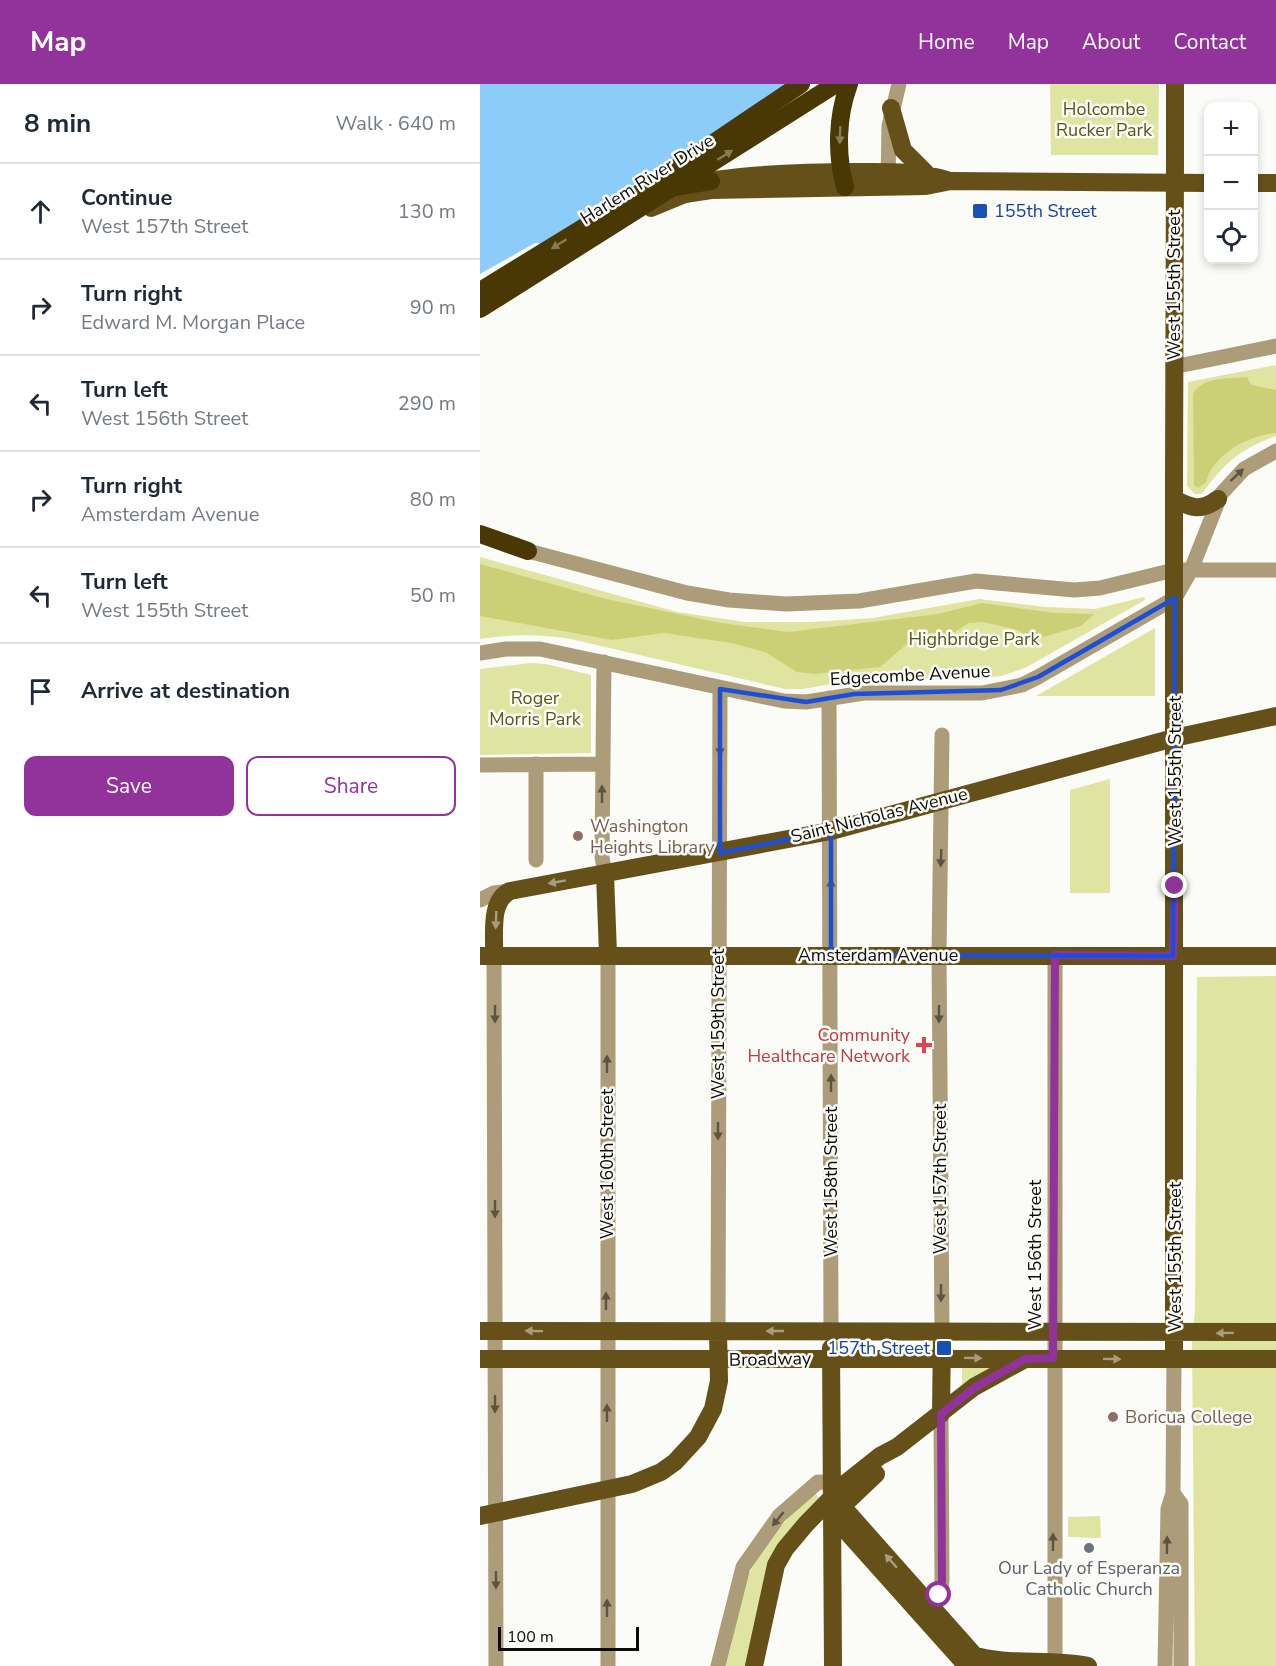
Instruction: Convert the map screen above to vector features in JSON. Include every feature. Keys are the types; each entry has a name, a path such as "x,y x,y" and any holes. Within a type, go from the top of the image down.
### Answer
{"highway":[{"name":"Harlem River Drive","path":"480,291 636,196 801,84"},
{"name":"Harlem River Drive","path":"480,309 836,84"},
{"path":"843,179 840,130 849,84"},
{"path":"636,196 711,186"},
{"path":"480,534 528,551"},
{"path":"480,544 528,551"}],"main road":[{"name":"West 155th Street","path":"1174,84 1173,474 1183,570 1175,598 1174,1359"},
{"path":"891,108 903,150 926,173"},
{"path":"888,179 926,173 951,181"},
{"name":"Harlem River Drive","path":"480,317 651,209 685,194 711,186 756,182 888,179"},
{"path":"888,179 926,186 951,181 1204,183"},
{"path":"1258,183 1276,183"},
{"path":"1174,499 1194,508 1209,506 1218,499"},
{"path":"480,529 528,551"},
{"name":"Saint Nicholas Avenue","path":"510,891 831,831 1174,738 1276,716"},
{"name":"West 160th Street","path":"605,874 608,954"},
{"path":"487,955 497,904 502,895 510,891"},
{"name":"Amsterdam Avenue","path":"487,955 1276,956"},
{"name":"Broadway","path":"487,1331 1276,1332"},
{"name":"West 159th Street","path":"488,1514 646,1479 661,1472 687,1451 702,1431 713,1409 717,1395 718,1331"},
{"name":"West 158th Street","path":"831,1331 837,1496 833,1666"},
{"name":"West 157th Street","path":"941,1414 942,1332"},
{"name":"Broadway","path":"488,1359 1276,1359"},
{"path":"754,1666 776,1565 785,1549 880,1456 897,1447 974,1388 1025,1359"},
{"path":"837,1496 967,1666"},
{"path":"925,1610 974,1655 1001,1665 1072,1664"}],"street":[{"path":"888,179 891,108 899,84"},
{"path":"1173,474 1174,84"},
{"path":"1173,367 1276,346"},
{"path":"1183,570 1218,499 1230,481 1244,469 1276,451"},
{"path":"528,551 687,593 779,603 859,601 976,581 1074,591 1091,590 1183,570 1276,570"},
{"name":"Edgecombe Avenue","path":"480,653 506,649 540,649 784,702 864,693 982,693 1022,685 1175,598"},
{"name":"West 160th Street","path":"604,662 602,857 605,874"},
{"name":"West 159th Street","path":"718,1331 720,688"},
{"name":"West 158th Street","path":"829,698 831,1331"},
{"name":"West 157th Street","path":"942,735 943,799 939,955 942,1332"},
{"path":"536,764 537,860"},
{"path":"480,765 602,764"},
{"name":"Saint Nicholas Avenue","path":"480,900 494,893 510,891"},
{"name":"West 160th Street","path":"608,954 606,1332 608,1666"},
{"path":"487,955 488,1514 496,1666"},
{"name":"West 156th Street","path":"1055,955 1053,1358 1072,1664"},
{"name":"West 155th Street","path":"1166,1666 1168,1509 1173,1493 1174,1359"},
{"name":"West 157th Street","path":"925,1610 939,1595 942,1581 941,1414"},
{"path":"718,1666 743,1567 779,1516 818,1482 837,1496"},
{"name":"West 155th Street","path":"1173,1493 1181,1504 1181,1666"}],"highlighted area":[{"path":"1175,598 1173,956 831,955 831,831 720,853 720,689 806,702 854,694 1001,690 1038,677"}],"green space":[{"name":"Holcombe Rucker Park","path":"1050,84 1159,84 1158,155 1051,155"},
{"path":"1276,365 1276,436 1252,446 1234,458 1202,494 1195,494 1187,486 1188,382"},
{"path":"1247,377 1251,385 1276,390 1276,433 1244,442 1224,455 1210,472 1206,482 1198,488 1194,485 1193,394 1197,388 1209,381"},
{"name":"Highbridge Park","path":"480,557 677,612 745,622 812,622 873,618 979,599 1046,607 1095,609 1144,597 1145,600 1025,668 1001,676 975,679 863,678 803,689 785,689 571,639 525,635 480,639"},
{"path":"480,564 602,598 721,623 788,632 938,614 982,603 1055,613 1094,614 1081,626 1033,640 1018,630 983,622 968,623 955,632 914,638 880,667 815,674 797,672 765,652 731,643 664,633 612,640 480,616"},
{"name":"Highbridge Park","path":"1155,628 1155,696 1036,696"},
{"name":"Roger Morris Park","path":"530,663 546,664 591,675 591,753 480,755 480,669"},
{"path":"1110,779 1110,893 1070,893 1070,790"},
{"path":"1276,976 1276,1666 1195,1666 1192,1342 1195,1310 1197,977"},
{"path":"962,1368 992,1368 962,1389"},
{"path":"815,1493 820,1499 784,1544 749,1666 726,1666 750,1571 774,1534"},
{"path":"1100,1516 1101,1538 1068,1537 1068,1517"}],"water":[{"path":"480,84 788,84 543,244 535,243 480,274"}],"place":[{"name":"155th Street","path":"980,211"},
{"name":"Washington Heights Library","path":"578,836"},
{"name":"Community Healthcare Network","path":"924,1045"},
{"name":"157th Street","path":"944,1348"},
{"name":"Boricua College","path":"1113,1417"},
{"name":"Our Lady of Esperanza Catholic Church","path":"1089,1548"}],"route":[{"path":"939,1595 942,1581 941,1414 986,1380 1025,1359 1053,1358 1055,955 1173,956 1175,886"}]}
